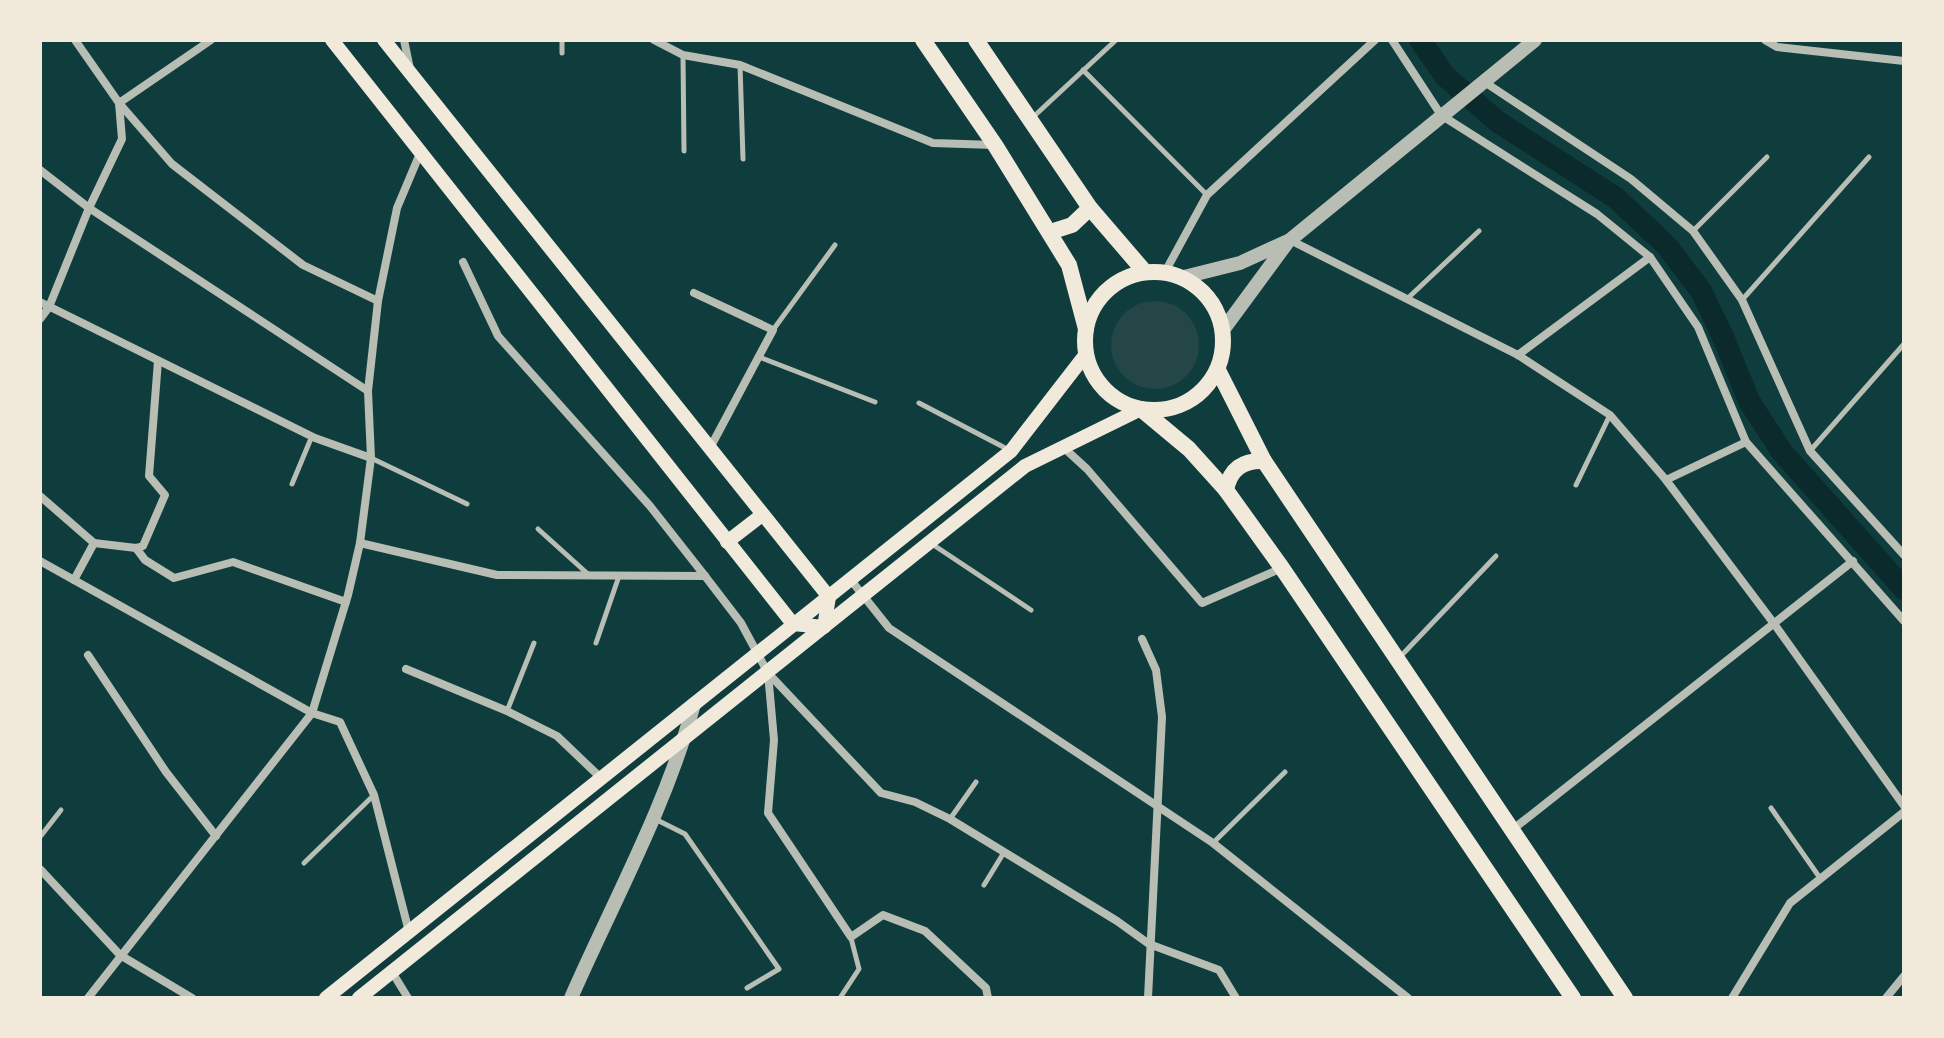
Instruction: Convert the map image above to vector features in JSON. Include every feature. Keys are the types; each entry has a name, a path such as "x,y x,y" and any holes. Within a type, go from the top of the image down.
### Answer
{"main road":[{"path":"332,40 793,624 824,627"},
{"path":"384,40 829,597 824,627"},
{"path":"923,40 995,145 1069,265 1086,329 1086,354 1100,384 1125,404 1141,409 1164,410 1186,402 1204,389 1218,370 1223,351 1223,330 1216,309 1203,290 1184,277 1165,272 1128,276 1100,297 1086,329"},
{"path":"976,40 1090,208 1145,272"},
{"path":"1050,232 1072,225 1090,208"},
{"path":"326,998 1011,451 1086,354"},
{"path":"1218,370 1264,461 1625,998"},
{"path":"359,998 1025,466 1141,409"},
{"path":"1141,409 1189,449 1226,490 1573,998"},
{"path":"1226,490 1232,473 1239,466 1246,462 1264,461"},
{"path":"727,542 762,515"}],"street":[{"path":"75,40 119,103 172,164 303,265 378,301"},
{"path":"119,103 211,40"},
{"path":"404,40 411,74"},
{"path":"654,40 683,55 740,65 933,143 995,145"},
{"path":"1165,272 1207,195 1375,40"},
{"path":"1392,40 1441,115 1597,214 1650,257 1698,327 1746,442 1904,621"},
{"path":"1765,40 1777,47 1904,61"},
{"path":"1184,277 1240,263 1285,242 1525,43"},
{"path":"1482,81 1631,179 1693,231 1742,300 1810,451 1903,552"},
{"path":"40,319 122,139 119,103"},
{"path":"88,998 312,713 346,602 360,543 371,458 368,391 378,301 397,208 421,151"},
{"path":"40,170 89,208 368,391"},
{"path":"1285,242 1408,298 1518,355 1610,415 1666,480 1775,625 1904,809 1790,903 1732,998"},
{"path":"1223,330 1285,242"},
{"path":"1518,355 1650,257"},
{"path":"463,262 498,336 650,506 741,623 768,673 881,793 915,802 950,819 1117,921 1149,944 1219,970 1236,998"},
{"path":"694,293 773,330 710,449"},
{"path":"44,305 312,436 371,458"},
{"path":"40,496 94,543 136,548 143,546 165,495 149,476 158,361"},
{"path":"1666,480 1746,442"},
{"path":"1063,447 1087,469 1202,603 1282,568"},
{"path":"74,580 94,543"},
{"path":"360,543 497,575 705,576"},
{"path":"136,548 145,560 174,578 233,562 346,602"},
{"path":"40,561 312,713 340,722 374,795 409,932"},
{"path":"1512,830 1853,561"},
{"path":"850,579 889,628 1213,843 1408,998"},
{"path":"1142,639 1156,670 1161,695 1159,807 1148,998"},
{"path":"88,655 166,772 216,836"},
{"path":"406,669 507,711 557,736 601,778"},
{"path":"768,673 774,740 768,813 851,937 883,915 925,931 986,988 988,998"},
{"path":"571,998 655,819 694,704"},
{"path":"40,869 120,955 192,998"},
{"path":"392,972 408,998"},
{"path":"1886,998 1904,976"}],"lane":[{"path":"562,40 562,53"},
{"path":"1030,120 1116,40"},
{"path":"683,55 684,151"},
{"path":"740,65 743,159"},
{"path":"1083,70 1207,195"},
{"path":"1693,231 1767,157"},
{"path":"1742,300 1869,157"},
{"path":"1408,298 1479,231"},
{"path":"773,330 835,245"},
{"path":"1810,451 1904,344"},
{"path":"759,357 875,402"},
{"path":"919,403 1011,451"},
{"path":"1576,485 1610,415"},
{"path":"292,484 312,436"},
{"path":"371,458 467,504"},
{"path":"538,529 590,576"},
{"path":"929,542 1031,610"},
{"path":"1398,659 1496,556"},
{"path":"596,643 619,576"},
{"path":"507,711 534,643"},
{"path":"1213,843 1285,772"},
{"path":"950,819 976,782"},
{"path":"304,863 374,795"},
{"path":"1771,808 1820,878"},
{"path":"40,837 61,810"},
{"path":"655,819 685,834 779,969 747,988"},
{"path":"984,885 1003,854"},
{"path":"840,998 859,969 851,937"}],"shaded area":[{"path":"1155,301 1180,308 1192,320 1199,345 1192,370 1180,382 1155,389 1130,382 1118,370 1111,345 1118,320 1130,308"}],"waterway":[{"path":"1420,40 1445,76 1498,122 1616,198 1666,245 1701,291 1749,401 1782,452 1904,589"}]}
